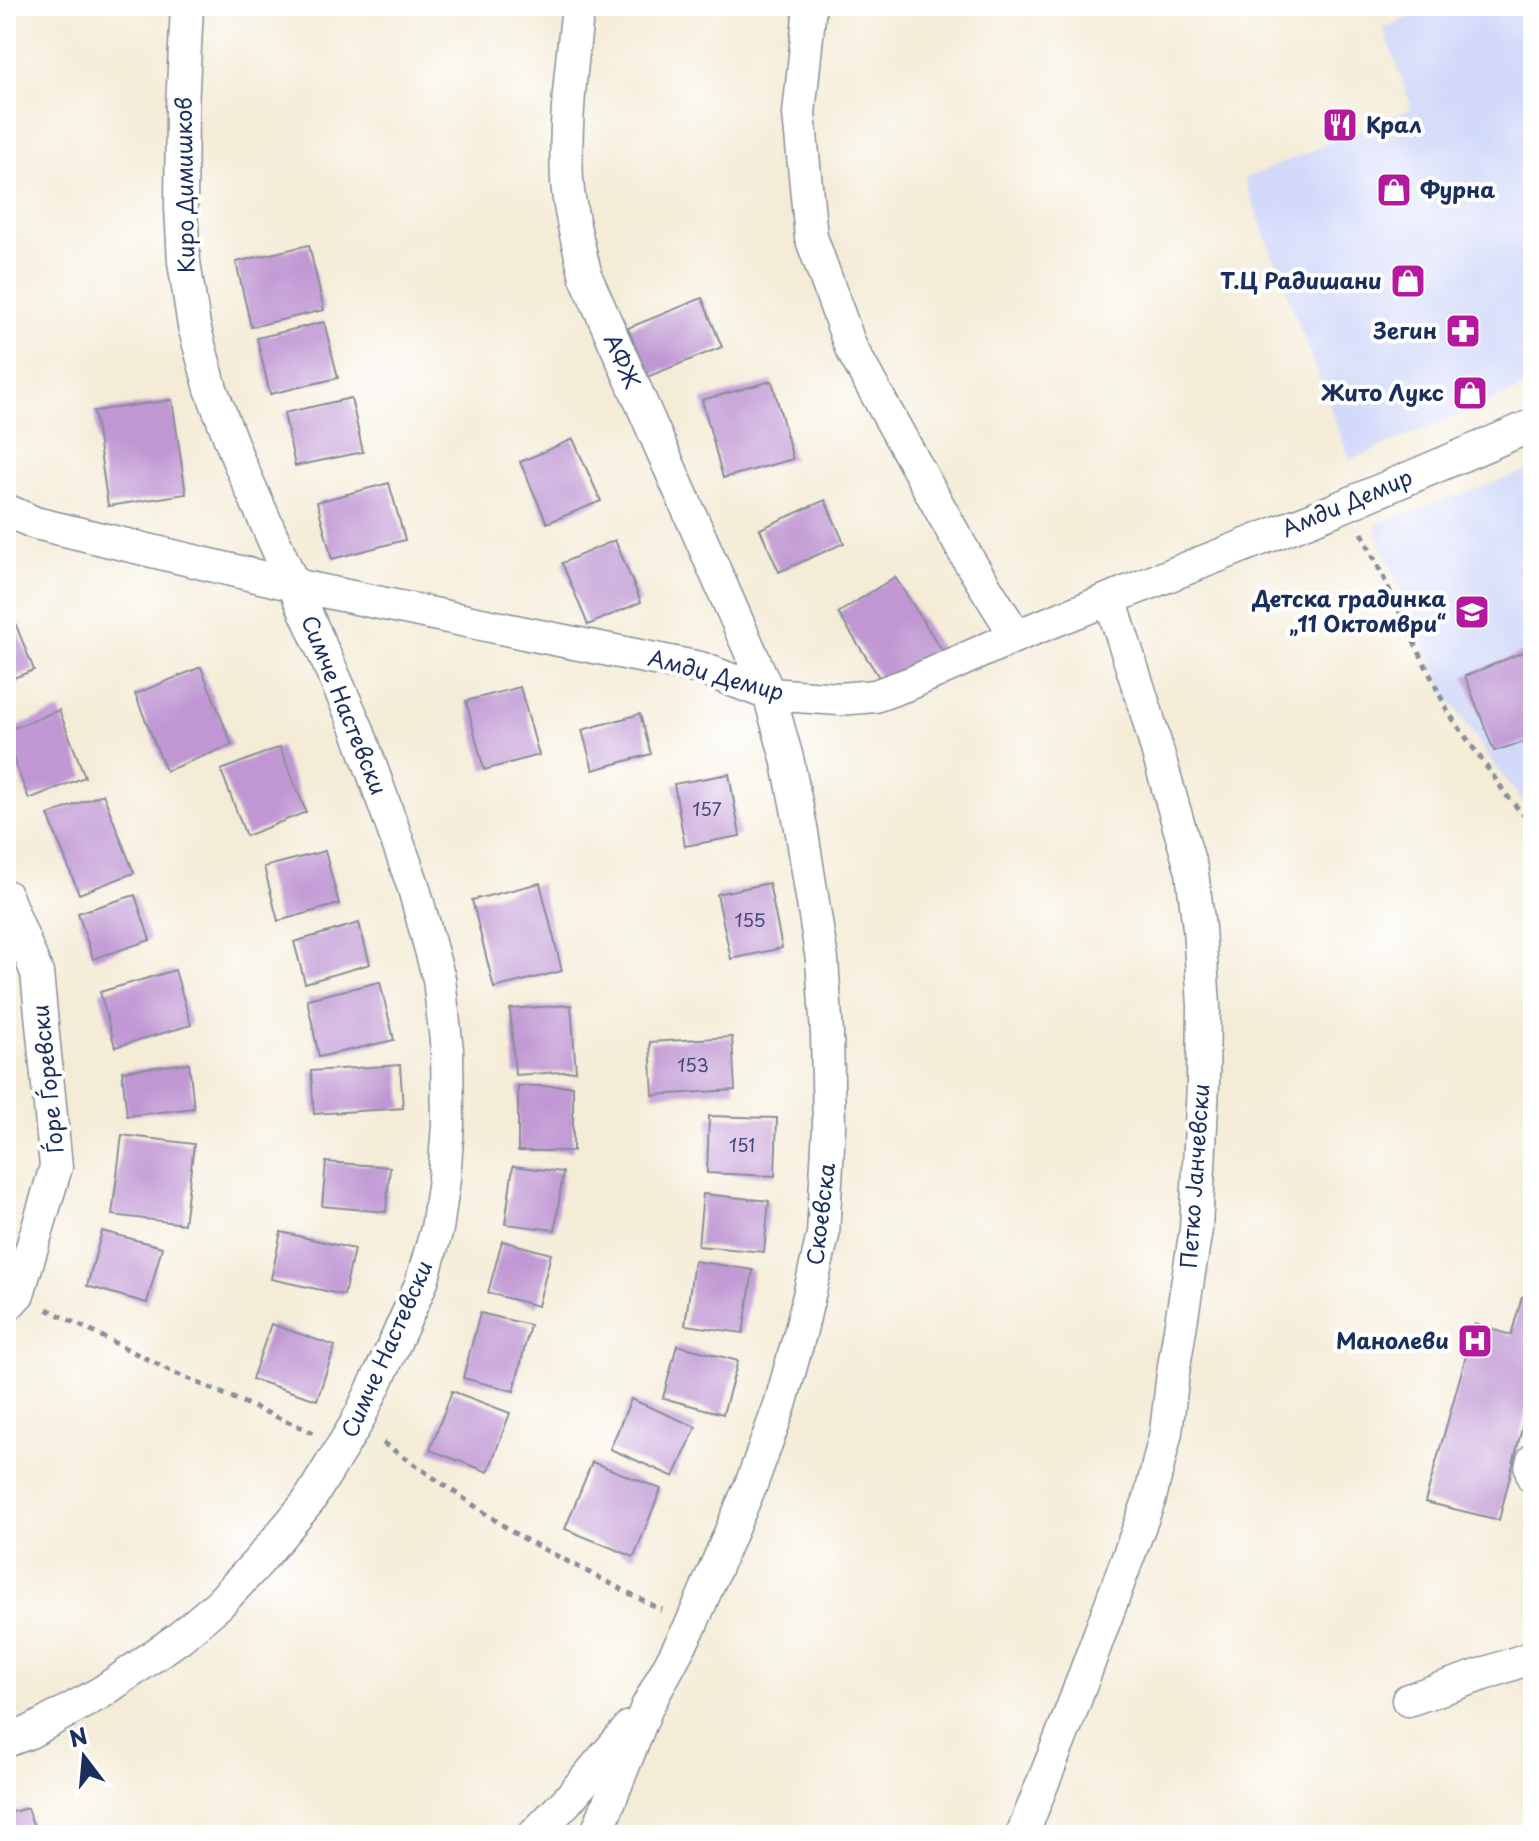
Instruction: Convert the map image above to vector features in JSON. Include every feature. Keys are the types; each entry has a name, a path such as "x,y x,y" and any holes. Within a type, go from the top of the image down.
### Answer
{"street":[{"name":"Киро Димишков","path":"187,6 181,208 184,262 194,326 216,404 294,585"},
{"name":"АФЖ","path":"578,6 567,181 572,219 586,277 769,694"},
{"path":"810,6 799,114 811,237 851,348 968,559 1016,636"},
{"name":"Амди Демир","path":"6,510 35,523 294,585 700,668 769,694 839,699 875,696 911,683 1016,636 1533,425"},
{"name":"Симче Настевски","path":"6,1741 30,1732 102,1692 179,1638 219,1604 258,1562 308,1502 350,1435 421,1284 437,1229 448,1124 447,1050 439,979 413,885 357,728 294,585"},
{"name":"Петко Јанчевски","path":"1022,1835 1150,1498 1166,1432 1196,1229 1204,1006 1192,872 1110,599"},
{"name":"Скоевска","path":"596,1835 647,1707 691,1625 752,1482 780,1405 823,1235 829,1127 822,960 802,833 787,758 769,694"},
{"name":"Ѓоре Ѓоревски","path":"6,896 37,973 56,1167 12,1300"},
{"path":"1533,1460 1533,1477"},
{"path":"1408,1700 1533,1657"},
{"name":"Скоевска","path":"534,1835 647,1707"}],"path":[{"path":"1348,503 1448,712 1508,797 1533,826"},
{"path":"12,1300 175,1373 350,1435 520,1537 691,1625"}],"shaded area":[{"name":"Т.Ц Радишани","path":"1440,6 1533,6 1533,384 1350,460 1244,179 1412,108 1383,28"},
{"name":"Детска градинка „11 Октомври“","path":"1533,469 1533,813 1491,761 1445,692 1376,532 1378,524"}],"building":[{"path":"309,245 324,310 251,327 236,262"},
{"path":"702,298 722,347 647,377 628,328"},
{"path":"324,322 338,378 270,394 257,338"},
{"path":"772,381 793,459 723,478 702,400"},
{"path":"351,398 363,452 295,466 284,413"},
{"path":"172,400 186,494 108,506 94,411"},
{"path":"573,439 601,501 547,523 520,462"},
{"path":"389,483 405,540 332,559 317,502"},
{"path":"825,500 844,543 779,572 760,529"},
{"path":"615,540 641,602 588,625 562,563"},
{"path":"895,577 943,652 886,688 838,613"},
{"path":"9,608 34,670 6,681 6,610"},
{"path":"1533,648 1533,739 1494,751 1465,676"},
{"path":"201,667 232,745 166,771 135,694"},
{"path":"520,687 539,755 484,770 466,701"},
{"path":"59,710 85,777 29,799 6,741 6,731"},
{"path":"640,714 651,754 593,770 582,730"},
{"path":"280,747 306,812 246,836 221,770"},
{"path":"729,774 740,836 685,846 674,784"},
{"path":"103,794 134,873 79,894 48,815"},
{"path":"325,851 339,904 278,921 264,867"},
{"path":"540,883 562,971 494,988 472,900"},
{"path":"769,883 782,948 731,959 717,894"},
{"path":"135,895 150,940 93,959 78,913"},
{"path":"359,923 370,964 305,983 294,942"},
{"path":"175,970 191,1025 115,1047 100,992"},
{"path":"380,982 394,1040 319,1057 307,999"},
{"path":"571,1005 576,1071 515,1075 510,1009"},
{"path":"732,1037 735,1090 653,1095 650,1042"},
{"path":"189,1063 194,1108 127,1116 122,1071"},
{"path":"400,1065 403,1108 314,1114 311,1071"},
{"path":"518,1086 573,1086 573,1151 518,1151"},
{"path":"709,1116 777,1118 775,1176 707,1173"},
{"path":"122,1135 194,1144 184,1224 112,1215"},
{"path":"326,1162 390,1167 386,1212 322,1206"},
{"path":"513,1166 563,1172 555,1230 505,1224"},
{"path":"703,1194 769,1201 764,1252 698,1246"},
{"path":"102,1231 162,1247 147,1303 87,1286"},
{"path":"281,1232 354,1249 344,1295 271,1279"},
{"path":"502,1241 551,1254 538,1306 488,1293"},
{"path":"694,1261 753,1270 743,1333 685,1325"},
{"path":"1522,1297 1533,1300 1533,1384 1499,1520 1425,1502 1475,1324 1511,1335"},
{"path":"480,1313 530,1325 514,1391 463,1378"},
{"path":"271,1324 335,1346 317,1400 252,1379"},
{"path":"677,1345 738,1361 723,1414 663,1398"},
{"path":"452,1391 510,1413 488,1472 430,1450"},
{"path":"631,1399 696,1427 674,1477 610,1449"},
{"path":"592,1462 661,1489 634,1557 565,1529"},
{"path":"27,1808 37,1835 6,1835 6,1814"}],"place":[{"name":"Крал","path":"1340,125"},
{"name":"Фурна","path":"1394,190"},
{"name":"Т.Ц Радишани","path":"1408,281"},
{"name":"Зегин","path":"1463,331"},
{"name":"Жито Лукс","path":"1470,393"},
{"name":"Детска градинка „11 Октомври“","path":"1472,612"},
{"name":"Манолеви","path":"1475,1341"}]}
